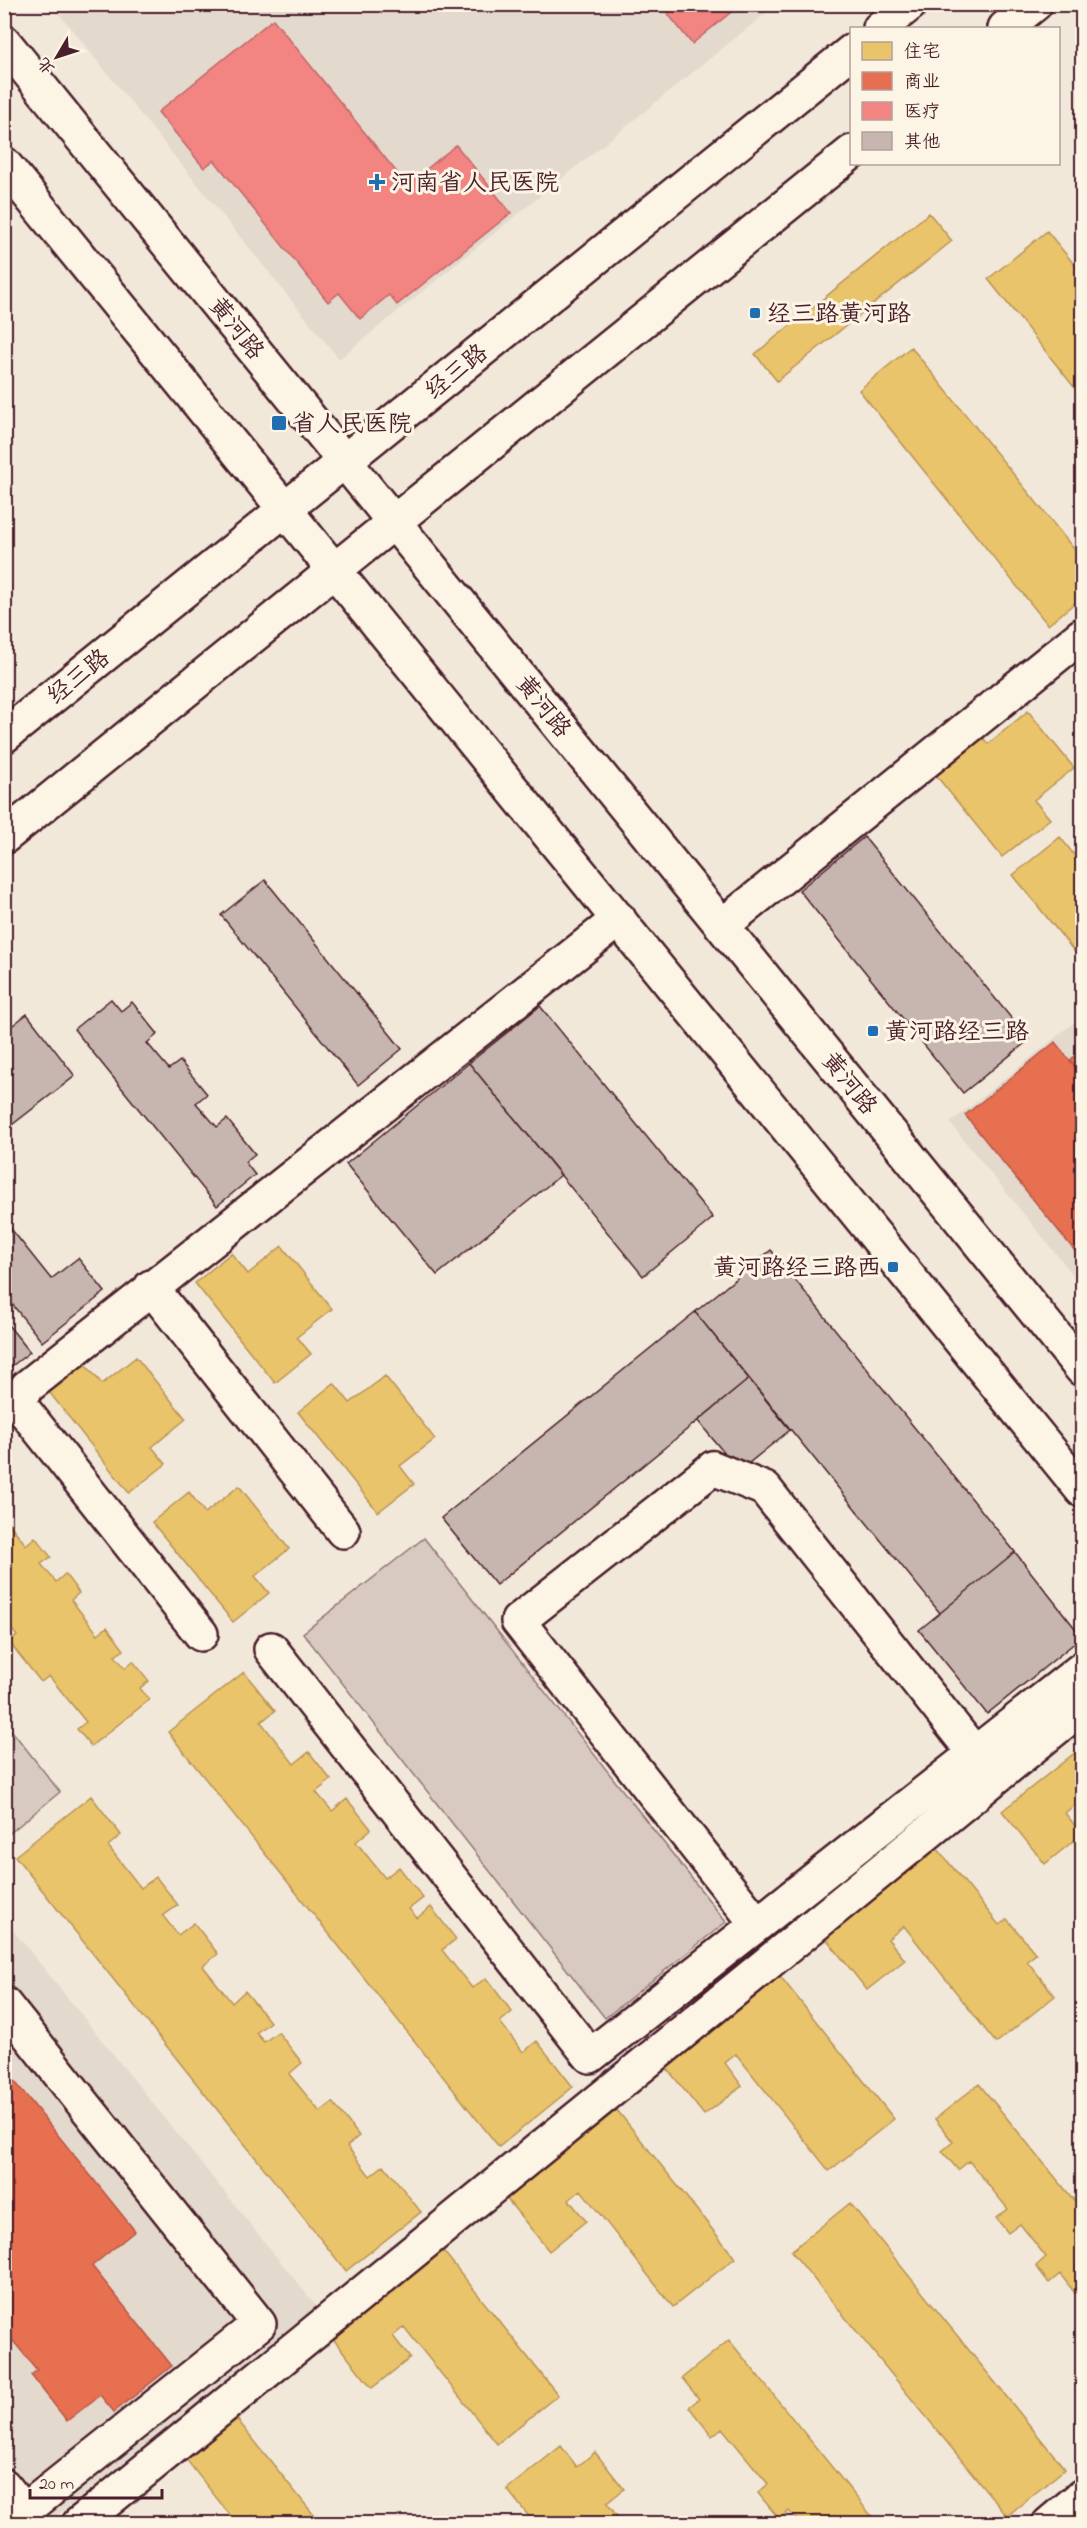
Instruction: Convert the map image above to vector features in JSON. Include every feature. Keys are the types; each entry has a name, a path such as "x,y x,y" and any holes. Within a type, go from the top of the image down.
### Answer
{"main road":[{"path":"881,27 910,4"},
{"path":"1006,27 1035,4"},
{"name":"黄河路","path":"4,42 1083,1369"},
{"name":"经三路","path":"4,736 850,53"},
{"path":"4,837 850,154"},
{"path":"4,164 1083,1490"},
{"path":"723,925 1083,635"},
{"path":"201,1634 23,1409 21,1398 27,1387 619,919"},
{"path":"151,1287 344,1531"},
{"path":"757,1924 518,1621 714,1468 765,1489 975,1754"},
{"path":"270,1649 590,2056 1083,1669"},
{"path":"79,2523 1083,1707"},
{"path":"4,2004 259,2324 24,2511 4,2486"},
{"path":"1048,2523 1083,2496"}],"shaded area":[{"name":"河南省人民医院","path":"52,5 776,5 339,359"},
{"path":"1082,1016 1082,1286 950,1123"},
{"path":"424,1538 726,1922 605,2018 303,1633"},
{"path":"5,1722 60,1792 4,1837"},
{"path":"4,1919 317,2307 48,2523 5,2523"}],"building: 住宅":[{"path":"929,213 952,241 777,381 755,354"},
{"path":"1047,231 1082,274 1082,397 988,279"},
{"path":"911,347 1082,559 1082,597 1048,625 859,390"},
{"path":"1028,711 1074,768 1034,800 1050,819 1002,857 926,763 973,725 988,744"},
{"path":"1060,837 1075,856 1082,850 1082,961 1013,875"},
{"path":"282,1246 332,1309 297,1337 311,1354 275,1383 195,1283 231,1253 248,1274"},
{"path":"136,1357 186,1419 152,1447 166,1464 129,1493 49,1392 85,1364 102,1384"},
{"path":"385,1376 435,1439 400,1466 414,1484 378,1512 298,1412 334,1383 350,1403"},
{"path":"239,1486 289,1549 255,1576 269,1593 233,1622 152,1522 189,1492 205,1513"},
{"path":"4,1517 26,1545 35,1537 51,1557 41,1564 56,1582 65,1574 79,1593 71,1600 98,1634 107,1627 124,1650 115,1656 125,1668 133,1661 149,1681 140,1688 149,1700 91,1746 77,1729 86,1722 49,1676 41,1682 9,1642 17,1636 4,1619"},
{"path":"244,1672 275,1711 261,1722 294,1764 309,1752 331,1780 316,1792 332,1811 347,1799 371,1829 356,1842 385,1878 399,1867 423,1898 409,1909 417,1918 431,1907 456,1939 442,1950 472,1988 486,1978 512,2012 500,2022 523,2052 537,2041 573,2087 499,2147 168,1732"},
{"path":"1082,1747 1082,1802 1081,1800 1065,1813 1082,1834 1045,1864 1002,1811"},
{"path":"91,1796 121,1835 108,1846 141,1888 156,1877 178,1905 163,1916 178,1935 194,1923 218,1954 203,1966 232,2003 245,1991 270,2022 256,2033 264,2042 278,2032 302,2063 289,2074 320,2112 333,2102 359,2136 347,2146 370,2176 384,2165 421,2212 346,2271 15,1856"},
{"path":"937,1848 999,1925 1007,1919 1036,1954 1027,1961 1055,1996 996,2043 904,1926 888,1939 905,1960 867,1990 825,1937"},
{"path":"776,1971 894,2119 829,2171 736,2054 725,2063 742,2086 704,2115 662,2062"},
{"path":"979,2084 1082,2210 1082,2302 1060,2274 1049,2283 1036,2266 1046,2257 1020,2224 1008,2233 996,2218 1008,2209 969,2161 958,2170 942,2151 953,2142 935,2119"},
{"path":"617,2110 735,2258 673,2307 581,2190 569,2200 586,2221 549,2251 506,2198"},
{"path":"850,2203 1065,2469 1007,2516 791,2251"},
{"path":"440,2247 558,2395 497,2444 404,2327 393,2336 410,2358 372,2388 330,2335"},
{"path":"729,2340 878,2524 800,2524 789,2511 779,2519 758,2493 768,2484 722,2428 712,2436 689,2407 699,2399 682,2378"},
{"path":"236,2418 321,2524 237,2524 185,2458"},
{"path":"561,2446 577,2467 595,2452 624,2489 607,2503 623,2524 535,2524 507,2489"},
{"path":"646,2516 653,2524 637,2524"}],"building: 商业":[{"path":"1055,1042 1082,1076 1082,1260 965,1115"},
{"path":"1082,1050 1082,1076 1070,1060"},
{"path":"4,2068 135,2231 92,2266 172,2366 114,2412 100,2395 67,2421 31,2375 37,2370 4,2330"}],"building: 医疗":[{"path":"660,4 741,4 692,44"},
{"path":"273,19 407,185 456,145 511,213 397,305 389,295 360,319 339,293 328,302 214,160 204,168 158,112"}],"building: 其他":[{"path":"864,837 1029,1040 963,1093 799,890"},
{"path":"265,880 402,1049 358,1085 221,915"},
{"path":"111,999 121,1011 132,1002 158,1034 147,1043 169,1069 180,1061 207,1094 196,1103 217,1127 227,1119 255,1154 245,1162 255,1175 217,1206 74,1029"},
{"path":"540,1006 713,1218 643,1276 469,1063"},
{"path":"27,1014 75,1076 4,1131 4,1032"},
{"path":"469,1063 561,1175 437,1275 346,1164"},
{"path":"4,1220 51,1279 78,1258 105,1292 42,1342 4,1294"},
{"path":"771,1250 1015,1552 940,1613 695,1312"},
{"path":"695,1312 749,1379 496,1585 441,1518"},
{"path":"4,1320 30,1352 4,1372"},
{"path":"749,1379 790,1430 739,1471 698,1421"},
{"path":"1015,1552 1082,1637 987,1714 919,1630"}],"place":[{"name":"河南省人民医院","path":"377,182"},
{"name":"经三路黄河路","path":"755,313"},
{"name":"省人民医院","path":"279,423"},
{"name":"黄河路经三路","path":"873,1031"},
{"name":"黄河路经三路西","path":"893,1267"}]}
